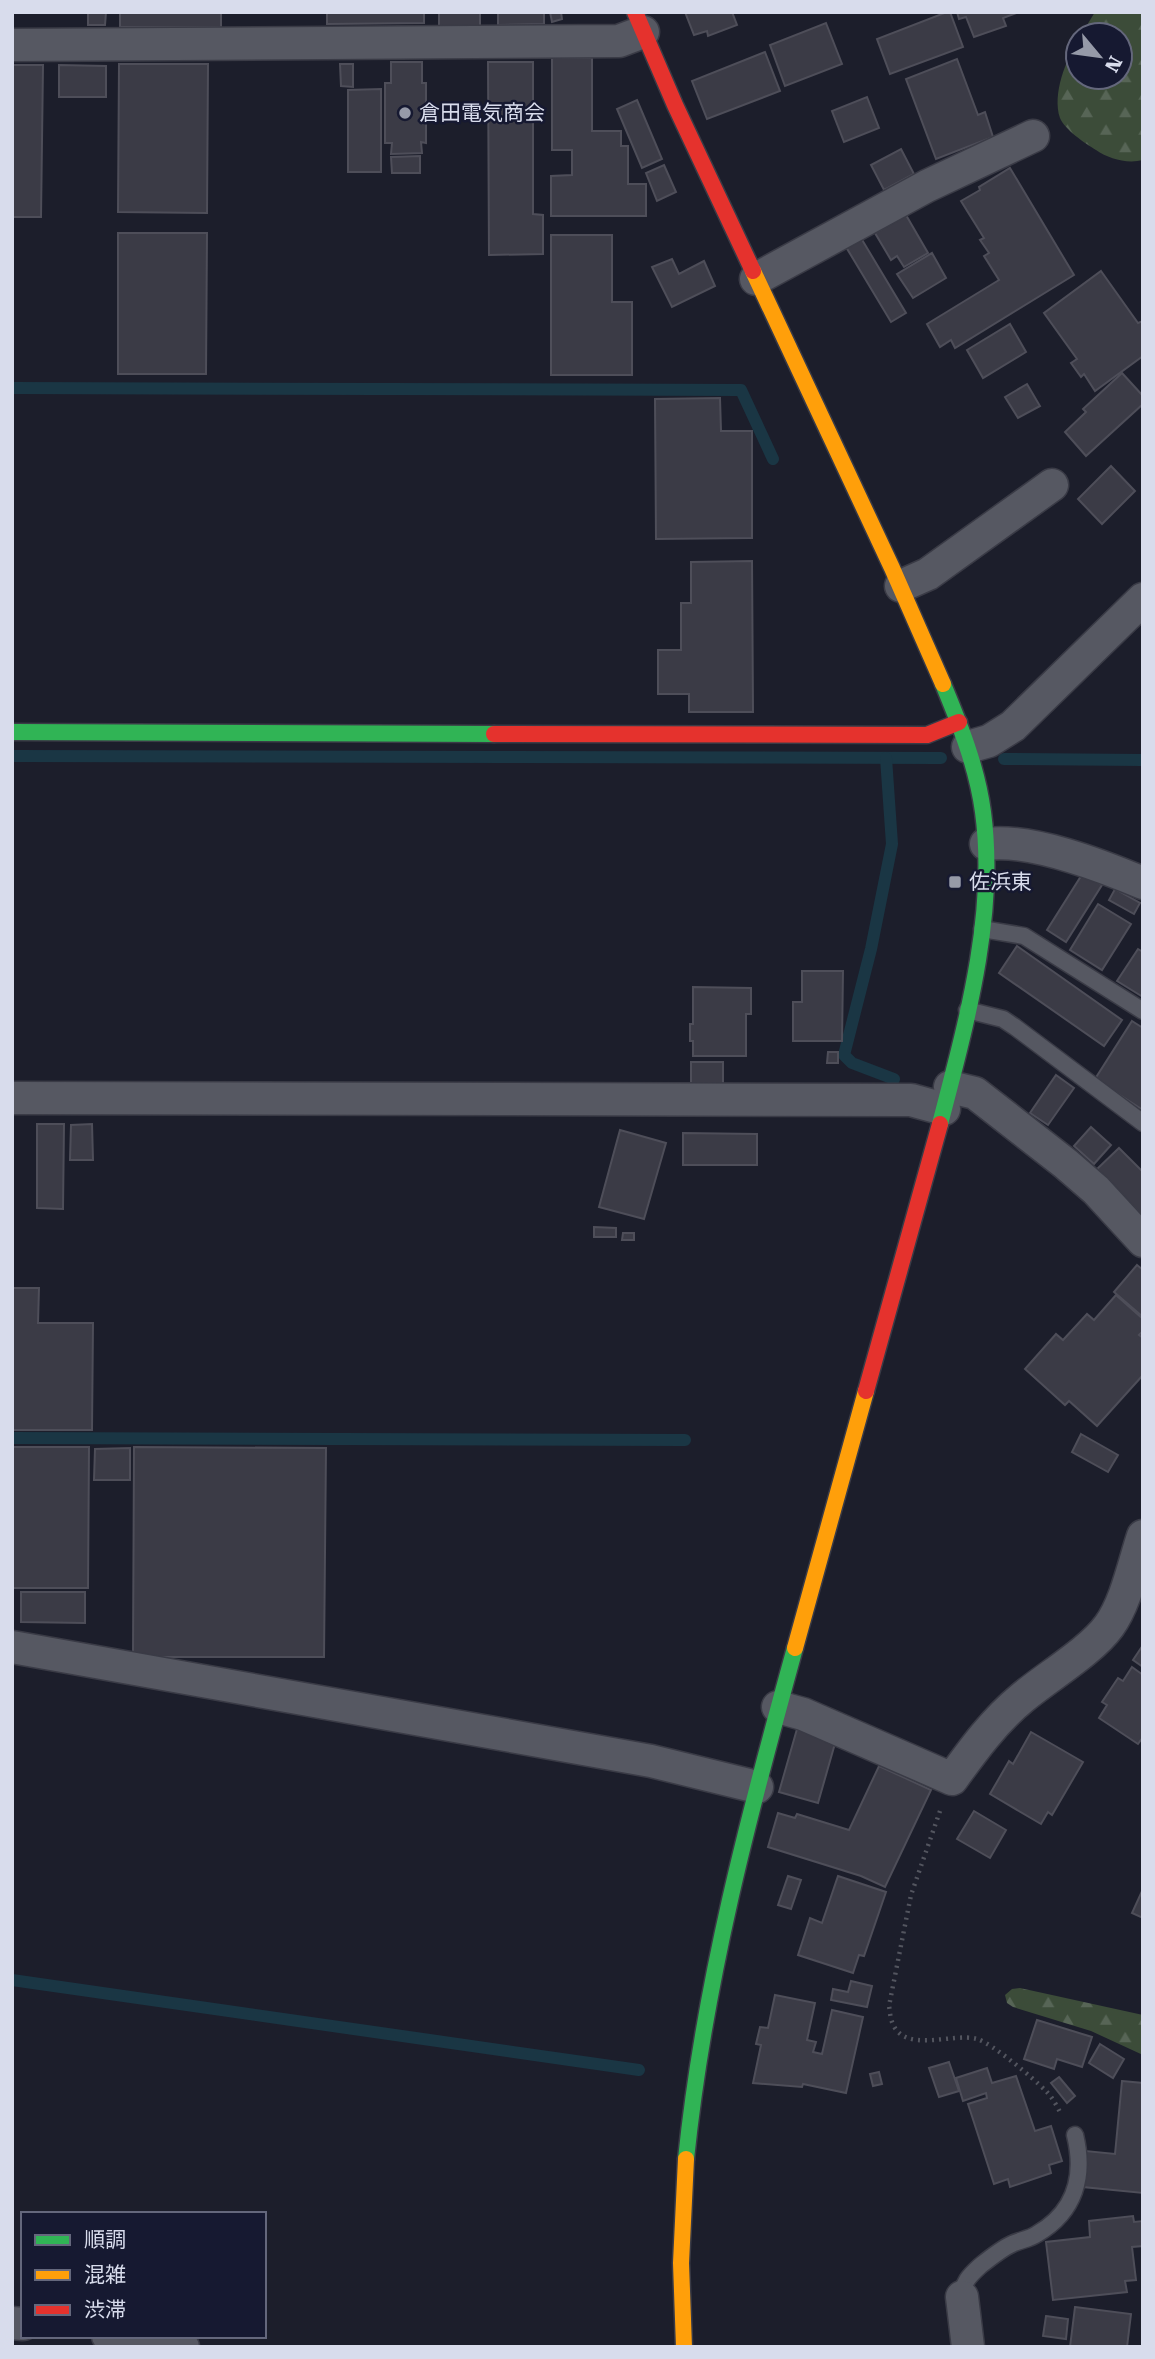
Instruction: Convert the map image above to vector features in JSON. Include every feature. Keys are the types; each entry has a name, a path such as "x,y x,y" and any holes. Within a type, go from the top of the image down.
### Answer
{"street":[{"path":"12,45 619,41 639,22 676,111 901,586 964,734 976,773 986,844 986,890 982,929 967,1010 947,1098 778,1707 718,1958 693,2100 682,2216 684,2347"},
{"path":"757,278 919,190 1033,136"},
{"path":"901,586 928,574 1052,485"},
{"path":"12,733 964,734 989,741 1013,726 1143,599"},
{"path":"986,844 1016,844 1045,850 1114,871 1143,883"},
{"path":"12,1098 911,1100 975,1093 1096,1190 1143,1241"},
{"path":"778,1707 803,1714 952,1779 979,1741 999,1719 1020,1699 1096,1641 1109,1626 1119,1609 1143,1536"},
{"path":"12,1647 651,1761 757,1787"},
{"path":"962,2297 968,2347"},
{"path":"122,2338 183,2347"}],"lane":[{"path":"982,929 1024,936 1143,1011"},
{"path":"967,1010 1003,1020 1015,1027 1143,1123"},
{"path":"962,2297 963,2285 971,2274 1011,2245 1035,2236 1051,2225 1065,2210 1080,2174 1080,2154 1075,2135"}],"path":[{"path":"952,1779 911,1895 889,2006 892,2023 902,2036 919,2040 965,2037 990,2045 1047,2092 1075,2135"}],"green space":[{"path":"1095,12 1143,12 1143,160 1125,161 1101,153 1076,136 1060,118 1058,98 1064,70 1064,91 1134,91 1134,21 1090,21"},
{"path":"1020,1988 1143,2015 1143,2055 1091,2031 1013,2007 1007,2003 1005,1995 1012,1989"}],"building":[{"path":"88,12 106,12 105,25 88,25"},
{"path":"120,12 221,12 221,27 120,27"},
{"path":"327,12 424,12 424,23 327,24"},
{"path":"439,12 480,12 480,27 439,28"},
{"path":"498,12 544,12 544,24 498,25"},
{"path":"550,12 561,12 562,19 552,22"},
{"path":"685,12 732,12 737,25 708,36 707,31 694,35"},
{"path":"950,12 963,47 890,74 877,39"},
{"path":"957,12 1019,12 1003,18 1006,26 974,37 966,17 959,19"},
{"path":"826,23 842,64 785,86 770,45"},
{"path":"765,52 780,91 707,119 692,81"},
{"path":"552,58 592,58 592,131 621,131 621,146 628,146 628,184 646,184 646,216 551,216 551,176 572,175 572,150 552,150"},
{"path":"957,59 978,115 985,112 993,137 936,159 906,79"},
{"path":"391,62 422,62 422,83 426,83 426,143 421,142 422,153 391,154 392,143 385,143 385,83 391,83"},
{"path":"488,62 533,62 533,214 543,215 543,254 489,255"},
{"path":"119,64 208,64 207,213 118,212"},
{"path":"340,64 353,64 353,87 341,86"},
{"path":"12,65 43,65 41,217 12,217"},
{"path":"59,65 106,66 106,97 59,97"},
{"path":"381,89 381,172 348,172 348,90"},
{"path":"867,97 879,128 844,142 832,111"},
{"path":"637,100 662,159 642,168 617,109"},
{"path":"901,149 914,174 884,190 871,165"},
{"path":"420,156 420,173 392,173 391,157"},
{"path":"664,165 676,192 657,201 646,173"},
{"path":"1010,168 1074,275 955,348 951,340 940,347 927,324 999,280 984,256 989,253 980,240 984,238 961,201"},
{"path":"906,215 928,253 904,267 897,256 891,260 875,233"},
{"path":"118,233 207,233 206,374 118,374"},
{"path":"551,235 612,235 612,302 632,302 632,375 551,375"},
{"path":"861,238 906,313 891,322 846,247"},
{"path":"932,253 946,278 913,298 897,274"},
{"path":"672,259 679,274 704,261 715,286 672,307 652,267"},
{"path":"1101,271 1138,323 1143,321 1143,356 1095,391 1084,374 1081,377 1071,363 1077,359 1044,313"},
{"path":"1010,324 1026,352 983,378 967,350"},
{"path":"1122,373 1143,396 1143,404 1086,456 1065,432 1086,412 1083,409"},
{"path":"1027,384 1040,406 1018,418 1005,397"},
{"path":"720,398 721,431 752,431 752,538 656,539 655,399"},
{"path":"1111,466 1135,491 1102,524 1078,499"},
{"path":"752,561 753,712 689,712 689,694 658,694 658,650 681,650 681,603 691,603 691,562"},
{"path":"1083,873 1102,885 1066,942 1047,930"},
{"path":"1115,889 1140,903 1134,914 1109,900"},
{"path":"1098,904 1131,924 1102,970 1070,950"},
{"path":"1017,946 1122,1020 1104,1046 999,973"},
{"path":"1138,949 1143,952 1143,997 1117,981"},
{"path":"802,971 843,971 842,1041 793,1041 793,1002 802,1002"},
{"path":"693,987 751,988 751,1014 746,1014 746,1056 693,1056 690,1024 693,1024"},
{"path":"1132,1021 1143,1028 1143,1110 1095,1079"},
{"path":"828,1052 838,1052 838,1063 827,1063"},
{"path":"691,1062 723,1062 723,1084 691,1084"},
{"path":"1056,1075 1074,1088 1048,1125 1030,1113"},
{"path":"37,1124 64,1124 63,1209 37,1208"},
{"path":"92,1124 93,1160 70,1160 71,1125"},
{"path":"1091,1127 1111,1145 1094,1164 1074,1146"},
{"path":"620,1130 666,1143 644,1219 599,1207"},
{"path":"683,1133 757,1134 757,1165 683,1165"},
{"path":"1119,1148 1143,1172 1143,1217 1097,1169"},
{"path":"594,1227 616,1228 616,1237 594,1237"},
{"path":"623,1233 634,1233 634,1240 622,1240"},
{"path":"1137,1265 1143,1270 1143,1317 1114,1292"},
{"path":"12,1288 39,1288 38,1323 93,1323 92,1430 12,1430"},
{"path":"1116,1295 1143,1319 1143,1331 1139,1335 1143,1338 1143,1375 1097,1426 1069,1401 1065,1405 1025,1369 1056,1334 1063,1340 1087,1314 1094,1320"},
{"path":"1081,1434 1118,1455 1108,1472 1072,1452"},
{"path":"12,1447 89,1447 88,1588 12,1588"},
{"path":"134,1447 326,1448 324,1657 133,1657"},
{"path":"130,1448 130,1480 94,1480 95,1449"},
{"path":"21,1592 85,1592 85,1623 21,1622"},
{"path":"1143,1645 1143,1667 1133,1660"},
{"path":"1132,1667 1143,1675 1143,1737 1138,1744 1099,1718 1107,1705 1102,1702 1118,1678 1123,1681"},
{"path":"797,1729 836,1740 818,1803 779,1792"},
{"path":"1031,1732 1083,1762 1052,1815 1048,1812 1041,1824 990,1794 1009,1761 1013,1764"},
{"path":"879,1766 931,1790 885,1887 861,1876 768,1847 778,1813 795,1818 797,1814 849,1830"},
{"path":"974,1811 1006,1830 990,1858 957,1839"},
{"path":"788,1876 801,1880 791,1909 778,1905"},
{"path":"838,1876 886,1892 864,1956 859,1955 853,1973 798,1955 810,1918 822,1923"},
{"path":"1143,1889 1143,1918 1132,1913"},
{"path":"851,1981 872,1986 867,2007 831,2000 833,1989 848,1992"},
{"path":"775,1995 815,2003 807,2040 816,2042 813,2052 822,2054 832,2010 863,2017 846,2093 803,2084 802,2087 753,2083 761,2045 756,2044 760,2027 768,2028"},
{"path":"1037,2020 1092,2037 1082,2067 1057,2059 1054,2069 1024,2059"},
{"path":"1100,2044 1124,2059 1113,2078 1089,2063"},
{"path":"949,2062 959,2091 939,2097 929,2068"},
{"path":"987,2068 992,2083 1016,2076 1035,2131 1051,2126 1062,2161 1049,2165 1051,2173 1010,2187 1008,2179 994,2184 968,2104 987,2098 986,2093 963,2101 956,2078"},
{"path":"879,2072 882,2084 873,2086 870,2074"},
{"path":"1059,2077 1075,2096 1067,2103 1051,2083"},
{"path":"1122,2081 1143,2083 1143,2193 1083,2187 1086,2151 1115,2154"},
{"path":"1133,2216 1134,2222 1143,2221 1143,2246 1132,2247 1136,2280 1125,2281 1127,2292 1053,2300 1046,2242 1090,2237 1089,2221"},
{"path":"1075,2307 1131,2314 1127,2347 1070,2347"},
{"path":"1046,2316 1068,2319 1066,2339 1043,2336"}],"waterway":[{"path":"12,388 741,390 773,459"},
{"path":"12,756 941,758"},
{"path":"886,758 892,844 871,949 844,1055 852,1063 894,1079"},
{"path":"1004,759 1143,760"},
{"path":"12,1438 685,1440"},
{"path":"12,1980 639,2070"}],"traffic: fast":[{"path":"940,1124 969,1008 986,890 983,812 977,779 943,684"},
{"path":"12,732 494,734"},
{"path":"686,2159 716,1965 745,1838 795,1648"}],"traffic: slow":[{"path":"753,271 892,568 943,684"},
{"path":"795,1648 866,1391"},
{"path":"684,2347 681,2263 686,2159"}],"traffic: jam":[{"path":"635,12 675,105 753,271"},
{"path":"494,734 927,735 959,722"},
{"path":"866,1391 940,1124"}],"place":[{"name":"倉田電気商会","path":"405,113"},
{"name":"佐浜東","path":"955,882"}]}
